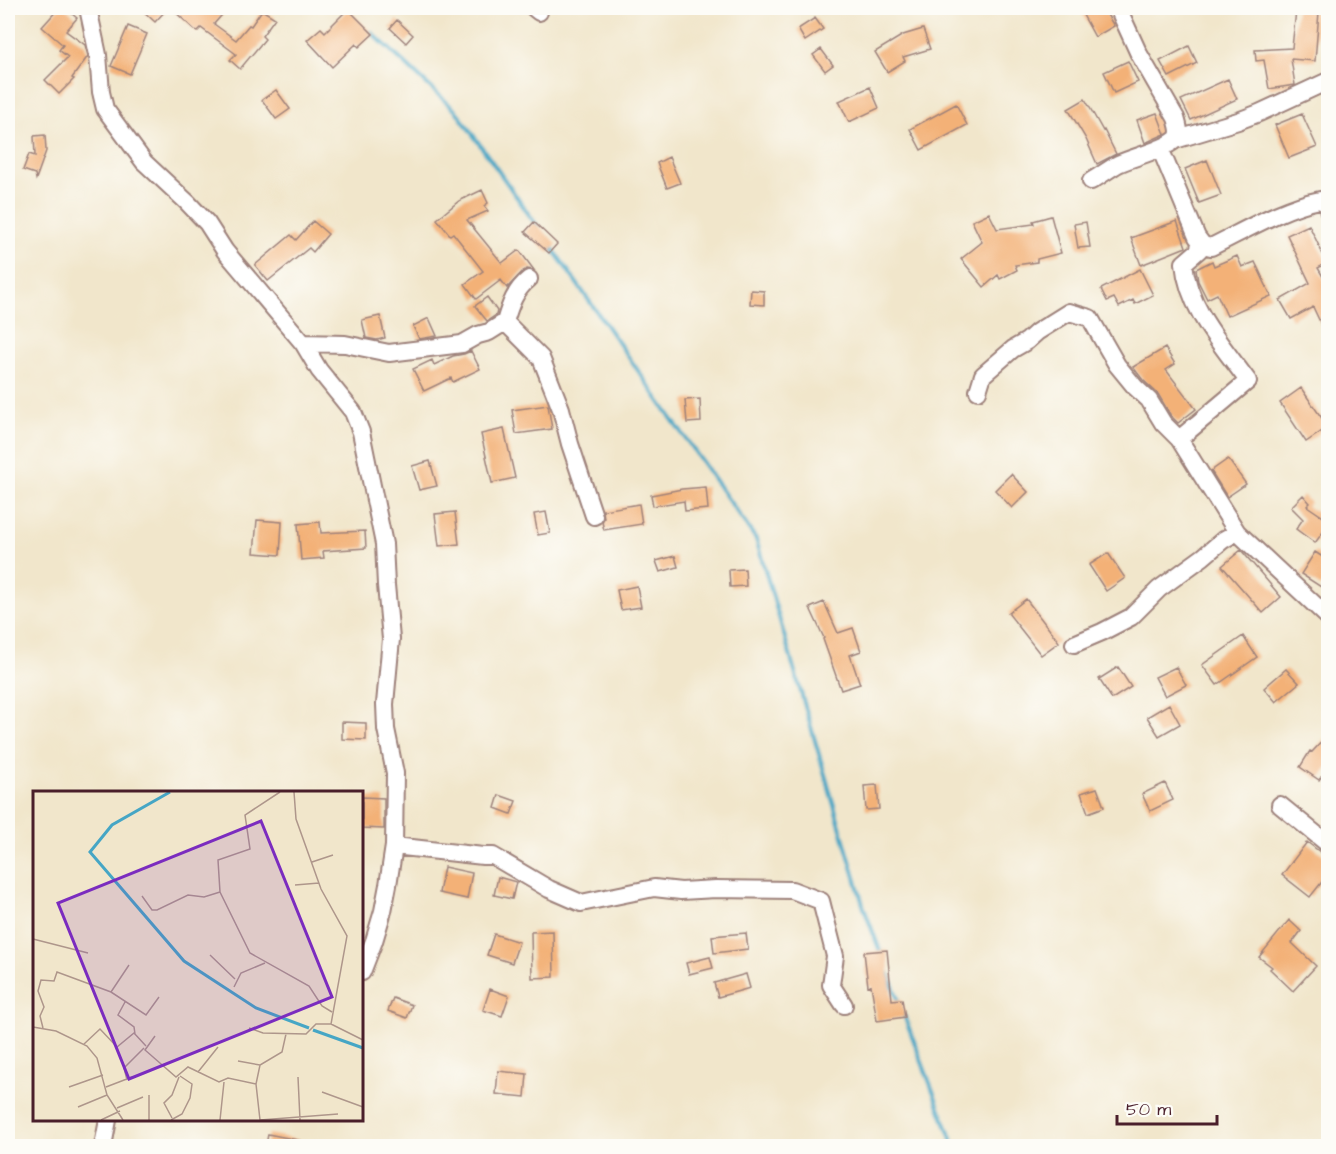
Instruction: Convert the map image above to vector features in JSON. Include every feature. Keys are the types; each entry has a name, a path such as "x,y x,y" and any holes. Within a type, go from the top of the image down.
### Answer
{"street":[{"path":"88,8 98,55 105,109 144,162 207,223 225,251 303,344 319,370 353,412 361,432 384,544 391,639 385,704 386,729 395,773 394,846 383,911 363,969"},
{"path":"1118,8 1139,54 1176,118 1179,133 1167,144"},
{"path":"1091,181 1117,165 1167,144 1259,113 1329,81"},
{"path":"1167,144 1203,245 1211,247 1310,202 1320,200 1329,208"},
{"path":"1179,439 1248,381 1202,319 1186,278 1184,263 1198,250 1200,241"},
{"path":"303,344 345,344 389,353 462,344 505,322 509,307 520,286 529,279"},
{"path":"978,391 983,375 1037,332 1069,312 1090,318 1117,365 1149,400 1163,423 1179,439 1238,532 1329,616"},
{"path":"505,322 542,358 561,409 588,503 594,516"},
{"path":"1074,644 1131,617 1159,589 1223,540 1238,532"},
{"path":"1280,805 1329,844"},
{"path":"394,846 493,856 549,889 581,903 654,888 681,891 792,890 821,902 835,956 831,985 844,1005"},
{"path":"103,1146 108,1121"}],"building":[{"path":"59,8 65,8 77,18 66,31 85,45 88,56 72,78 74,79 59,94 45,80 68,57 59,50 63,45 42,27"},
{"path":"140,8 168,8 155,22"},
{"path":"171,8 228,8 214,24 236,40 249,25 251,26 262,10 275,18 262,36 265,39 240,69 230,60 236,54 201,28 197,32"},
{"path":"1092,8 1103,8 1114,26 1095,37 1082,13"},
{"path":"348,9 373,34 359,47 356,44 332,67 307,40 321,28 325,32"},
{"path":"1296,10 1319,12 1315,61 1291,59 1295,85 1269,89 1264,60 1256,61 1255,50 1292,48"},
{"path":"815,18 823,29 805,41 798,29"},
{"path":"397,20 413,35 406,43 390,28"},
{"path":"128,26 147,34 130,74 111,66"},
{"path":"923,29 930,49 903,57 905,61 887,72 875,52 903,35"},
{"path":"1189,46 1197,63 1169,77 1160,61"},
{"path":"821,49 833,65 825,71 813,55"},
{"path":"1128,61 1138,82 1114,93 1104,72"},
{"path":"1228,79 1237,99 1191,120 1181,100"},
{"path":"870,87 879,108 849,122 839,101"},
{"path":"276,90 290,109 276,119 262,100"},
{"path":"1085,99 1116,154 1097,164 1086,139 1068,109"},
{"path":"956,104 967,125 921,150 910,129"},
{"path":"1157,113 1165,134 1145,143 1137,120"},
{"path":"1302,114 1317,147 1289,158 1275,125"},
{"path":"45,135 46,151 36,179 35,174 23,170 29,154 35,156 34,136"},
{"path":"669,157 680,183 667,188 657,163"},
{"path":"1207,160 1221,195 1199,203 1185,169"},
{"path":"482,190 488,203 484,206 488,211 467,220 502,263 519,250 534,270 523,271 507,288 501,280 476,299 465,284 483,271 453,233 450,235 437,219 459,201"},
{"path":"989,213 997,229 1034,224 1033,221 1051,216 1061,253 1037,259 1037,262 1015,265 1017,270 1000,279 998,275 984,287 961,259 982,242 972,221"},
{"path":"313,221 328,234 313,252 309,248 268,281 255,265 291,235 296,240"},
{"path":"1177,221 1186,247 1141,265 1131,238"},
{"path":"534,222 557,244 549,253 525,232"},
{"path":"1086,222 1090,247 1078,248 1074,224"},
{"path":"1309,225 1327,263 1318,268 1329,287 1329,341 1313,307 1291,319 1280,300 1310,283 1287,235"},
{"path":"1237,256 1242,267 1255,262 1271,296 1227,316 1217,294 1207,299 1198,281 1196,269 1212,261 1214,266"},
{"path":"1140,269 1153,295 1135,304 1133,300 1119,307 1114,298 1107,301 1101,289"},
{"path":"751,290 764,291 764,305 750,304"},
{"path":"487,297 497,311 496,315 487,321 475,306"},
{"path":"380,316 385,338 377,340 366,338 362,320"},
{"path":"429,318 437,336 419,339 413,326"},
{"path":"1165,348 1175,364 1166,370 1196,409 1178,423 1158,394 1133,367"},
{"path":"471,351 480,369 453,382 451,378 424,391 413,369 432,360 434,365"},
{"path":"1301,388 1328,427 1306,442 1280,403"},
{"path":"700,399 701,422 687,423 685,400"},
{"path":"548,405 552,429 516,434 512,410"},
{"path":"504,429 515,478 492,483 481,434"},
{"path":"1228,459 1246,484 1227,497 1211,471"},
{"path":"430,461 437,486 419,490 412,466"},
{"path":"1011,474 1028,492 1012,508 995,490"},
{"path":"706,487 708,509 685,511 684,501 653,506 651,495"},
{"path":"1303,495 1310,503 1307,506 1329,521 1315,543 1296,529 1303,519 1291,507"},
{"path":"639,504 642,524 604,530 603,510"},
{"path":"455,512 459,544 439,546 435,514"},
{"path":"546,512 550,533 538,535 534,514"},
{"path":"257,520 282,522 280,555 254,553"},
{"path":"320,522 321,533 365,531 366,548 323,551 324,558 301,560 298,524"},
{"path":"1241,550 1281,597 1263,613 1222,566"},
{"path":"1315,552 1329,561 1329,576 1321,587 1301,574"},
{"path":"1108,553 1125,578 1106,591 1089,565"},
{"path":"675,556 678,567 660,572 656,561"},
{"path":"745,569 746,586 730,587 729,570"},
{"path":"637,586 641,607 621,610 617,590"},
{"path":"1026,599 1059,642 1041,655 1008,613"},
{"path":"824,602 838,633 853,628 861,651 850,655 860,684 841,690 824,638 810,608"},
{"path":"1243,636 1257,657 1217,685 1202,665"},
{"path":"1118,667 1131,687 1112,699 1099,679"},
{"path":"1176,667 1186,685 1165,696 1155,677"},
{"path":"1286,669 1299,683 1276,702 1264,688"},
{"path":"1169,704 1180,724 1159,736 1147,717"},
{"path":"342,722 366,723 366,740 342,739"},
{"path":"1329,734 1329,766 1319,780 1300,767 1310,751 1312,752"},
{"path":"1165,783 1173,800 1150,811 1142,794"},
{"path":"877,785 879,809 866,810 864,786"},
{"path":"1097,788 1104,807 1088,813 1081,793"},
{"path":"499,795 516,801 511,814 495,808"},
{"path":"363,797 384,798 384,829 363,828"},
{"path":"1307,842 1329,859 1329,873 1310,897 1282,875"},
{"path":"444,867 472,873 467,899 439,893"},
{"path":"498,877 516,882 512,899 494,895"},
{"path":"1289,920 1301,931 1292,943 1316,966 1293,991 1270,969 1272,967 1259,957"},
{"path":"553,931 554,977 532,978 531,932"},
{"path":"746,933 748,949 714,953 712,936"},
{"path":"494,934 519,942 512,963 487,955"},
{"path":"887,950 892,1000 902,999 905,1017 877,1021 871,985 868,986 864,952"},
{"path":"710,957 713,968 689,974 686,963"},
{"path":"746,974 750,988 718,997 714,983"},
{"path":"490,989 509,996 502,1016 483,1010"},
{"path":"393,998 412,1005 407,1018 388,1011"},
{"path":"498,1071 527,1074 525,1097 496,1094"},
{"path":"268,1134 303,1141 303,1146 266,1146"}],"waterway":[{"path":"371,32 457,112 537,226"},
{"path":"550,245 756,539 864,908 881,954"},
{"path":"888,973 899,1002"},
{"path":"904,1015 954,1146"}]}
